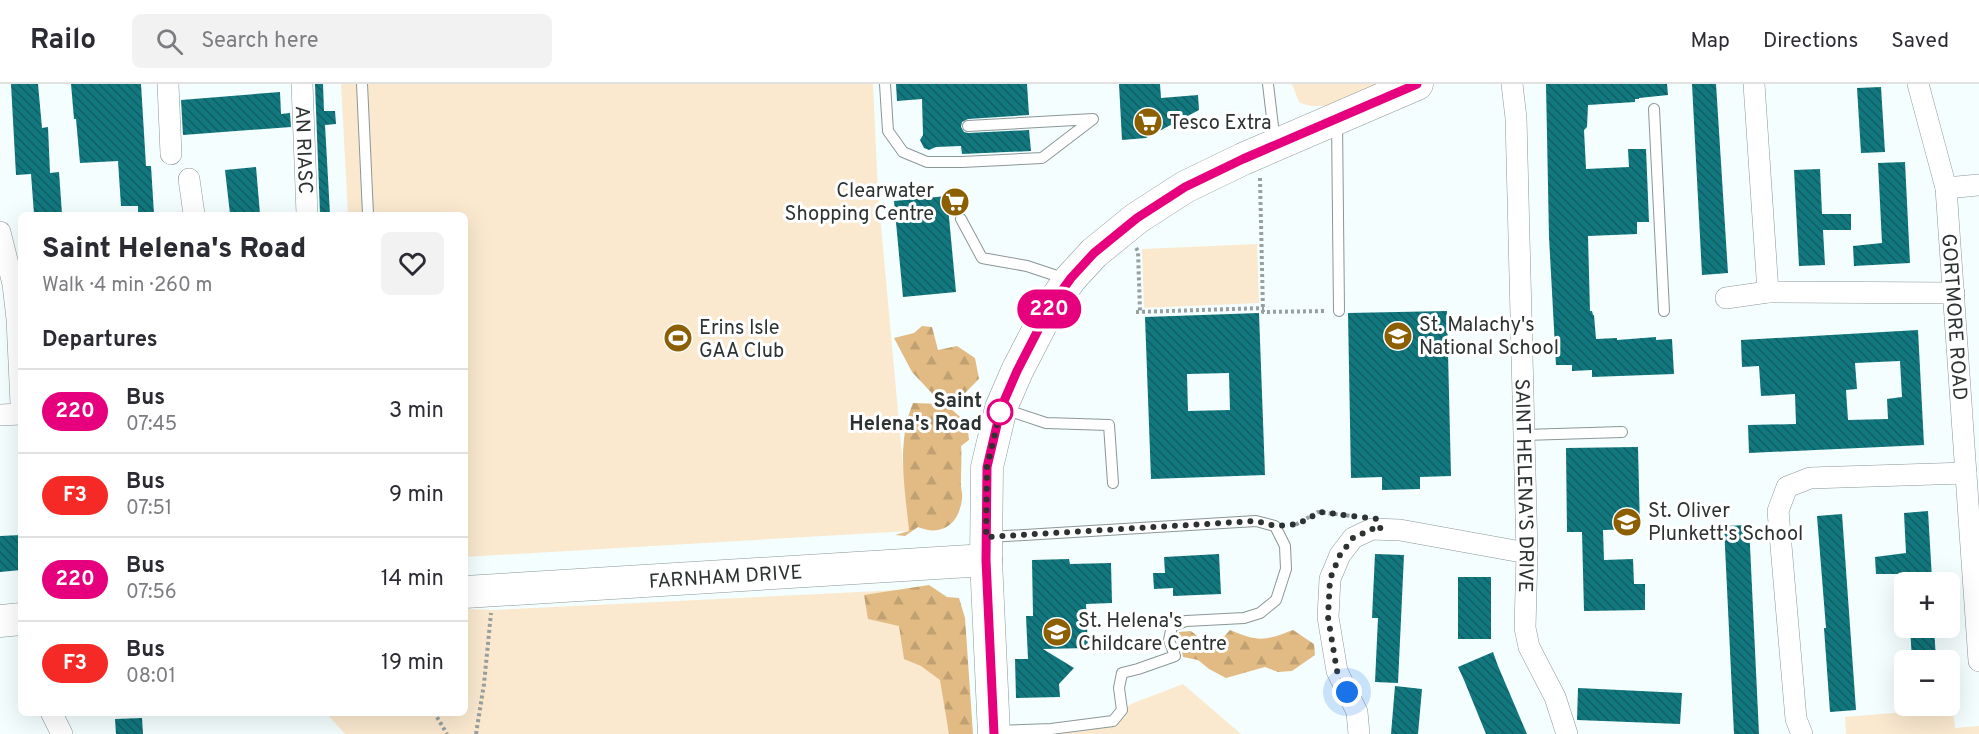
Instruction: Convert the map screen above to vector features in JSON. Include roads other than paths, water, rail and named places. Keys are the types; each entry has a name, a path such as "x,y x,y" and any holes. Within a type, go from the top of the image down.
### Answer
{"street":[{"path":"168,84 171,154"},
{"name":"AN RIASC","path":"302,84 307,212"},
{"path":"994,733 986,549 987,467 1001,408 1050,307 1069,280 1094,253 1137,218 1185,187 1267,148 1417,84"},
{"name":"SAINT HELENA'S DRIVE","path":"1512,84 1516,118 1527,553 1525,628 1529,646 1555,697 1567,734"},
{"path":"1754,84 1768,292"},
{"name":"GORTMORE ROAD","path":"1918,84 1946,188 1954,293 1969,371 1966,473 1975,552 1979,661"},
{"path":"189,179 194,212"},
{"path":"1946,188 1979,185"},
{"path":"0,232 13,284 18,340"},
{"path":"1726,298 1768,292 1954,293"},
{"path":"0,416 18,414"},
{"path":"1802,734 1796,719 1778,511 1787,487 1810,478 1966,473"},
{"path":"1359,734 1357,712 1337,671 1328,617 1330,579 1340,555 1353,538 1372,529 1400,530 1527,553"},
{"name":"FARNHAM DRIVE","path":"479,591 986,549"},
{"path":"0,621 18,619"},
{"path":"53,716 62,734"}],"lane":[{"path":"362,84 368,212"},
{"path":"885,84 888,131 903,152 927,162 1042,158 1093,119 968,126"},
{"path":"1267,148 1271,124 1268,84"},
{"path":"1654,109 1664,311"},
{"path":"1337,118 1339,311"},
{"path":"961,219 982,258 1027,266 1069,280"},
{"path":"1001,408 1046,423 1109,425 1113,483"},
{"path":"1524,435 1622,432"},
{"path":"986,549 1256,521 1275,526 1285,546 1286,569 1276,600 1260,613 1244,618 1186,621 1172,626 1169,640 1175,656 1122,673 1119,688 1122,710 1113,721 994,733"}],"place":[{"name":"Tesco Extra","path":"1148,122"},
{"name":"Clearwater Shopping Centre","path":"955,202"},
{"name":"St. Malachy's National School","path":"1398,336"},
{"name":"Erins Isle GAA Club","path":"678,338"},
{"name":"Saint Helena's Road","path":"1000,412"},
{"name":"St. Oliver Plunkett's School","path":"1627,522"},
{"name":"St. Helena's Childcare Centre","path":"1057,632"}]}
